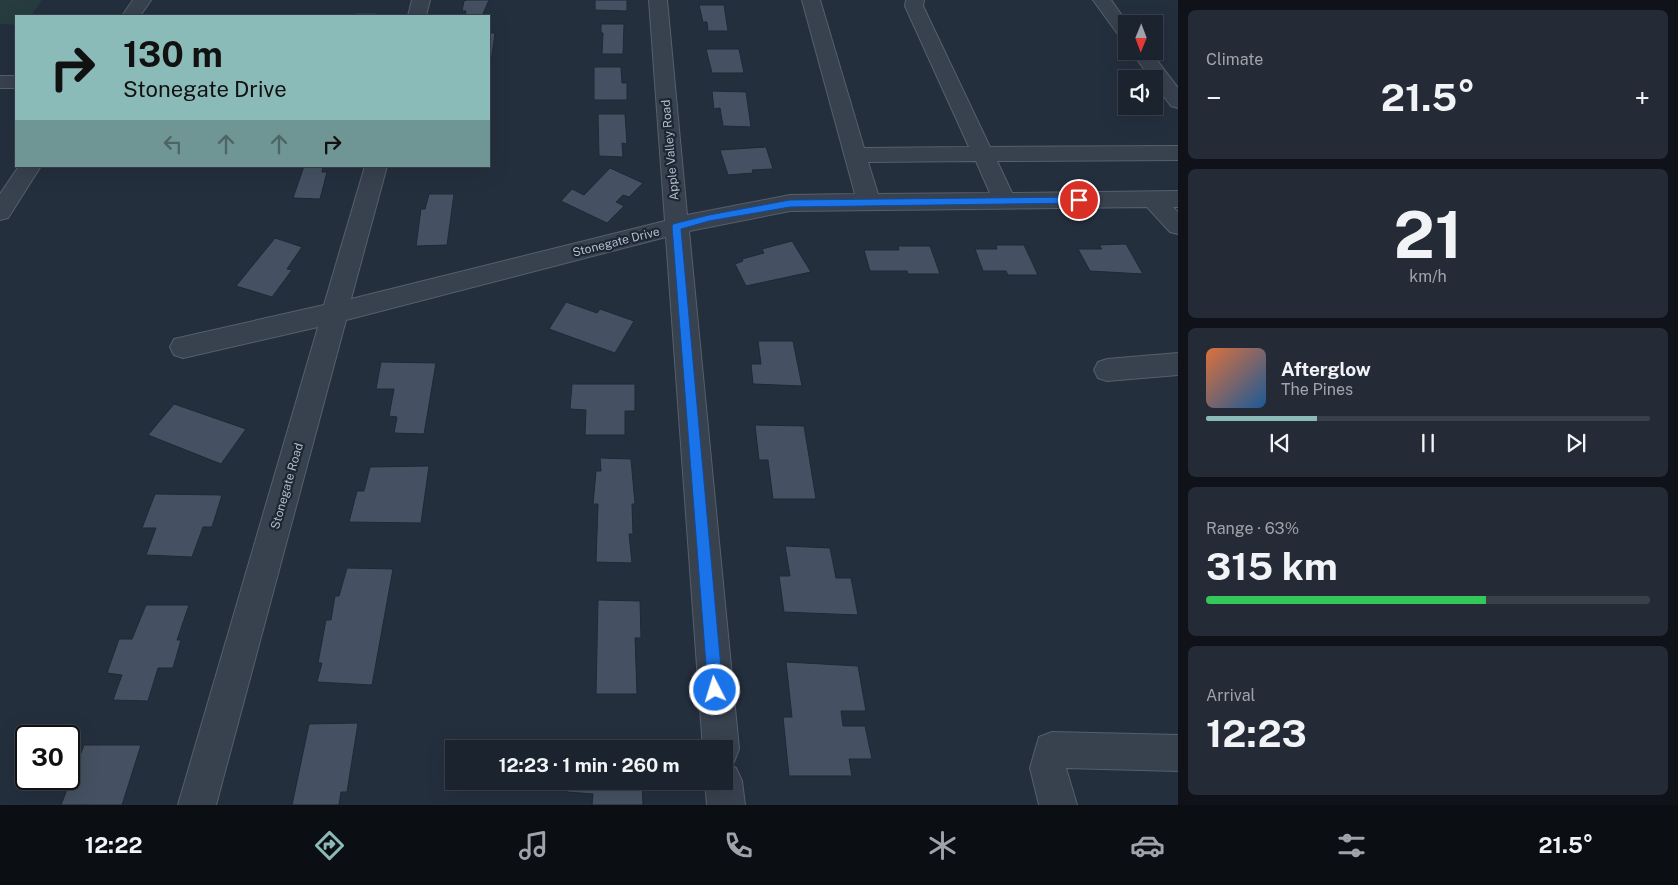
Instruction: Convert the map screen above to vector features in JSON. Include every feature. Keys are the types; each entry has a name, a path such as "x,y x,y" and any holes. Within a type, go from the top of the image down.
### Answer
{"street":[{"path":"132,15 142,0"},
{"path":"417,15 421,0"},
{"name":"Apple Valley Road","path":"658,0 719,740"},
{"path":"811,0 869,202"},
{"path":"915,0 914,6 1005,201"},
{"path":"1102,0 1118,22"},
{"path":"1147,60 1178,102"},
{"path":"0,82 15,82"},
{"path":"855,155 1178,153"},
{"path":"0,212 29,167"},
{"name":"Stonegate Road","path":"197,805 376,167"},
{"name":"Stonegate Drive","path":"183,347 335,313 709,218 790,203 1178,199"},
{"path":"1153,200 1178,226"},
{"path":"1107,370 1178,364"},
{"path":"1058,805 1048,768 1052,750 1178,752"},
{"path":"724,790 726,805"}],"green space":[{"path":"0,0 42,0 32,15 15,15 15,25 0,24"}],"building":[{"path":"489,0 482,15 465,15 466,11 462,11 464,1"},
{"path":"595,0 627,0 627,11 595,10"},
{"path":"699,5 724,5 728,31 708,31 707,22 703,22"},
{"path":"355,13 377,13 376,15 354,15"},
{"path":"601,24 624,24 623,54 602,54 603,33 601,33"},
{"path":"490,33 495,33 491,62"},
{"path":"706,49 739,49 744,73 712,73"},
{"path":"594,67 621,67 622,83 627,83 627,100 594,100"},
{"path":"712,91 746,92 751,127 723,126 720,108 714,109"},
{"path":"598,114 625,114 627,144 622,143 623,157 599,156"},
{"path":"766,147 773,169 752,170 753,173 728,175 720,150"},
{"path":"304,167 323,167 322,172 327,172 320,199 293,198"},
{"path":"610,168 643,183 629,197 623,195 616,202 624,206 607,223 561,201 572,189 584,195"},
{"path":"429,194 454,194 447,245 416,246 421,209 425,209"},
{"path":"275,238 302,247 287,269 292,270 272,297 236,286"},
{"path":"792,241 811,272 746,286 735,264 743,261 742,259 764,253 762,249"},
{"path":"1126,244 1143,274 1090,271 1078,249 1102,249 1099,245"},
{"path":"996,245 1024,245 1038,275 1008,275 1006,271 983,271 975,249 997,249"},
{"path":"898,246 930,246 940,274 908,274 907,271 870,271 864,250 899,250"},
{"path":"566,302 597,313 600,309 634,321 615,353 549,329"},
{"path":"758,341 793,341 802,386 753,384 751,364 761,364"},
{"path":"381,362 436,363 424,434 394,433 397,417 389,416 394,389 376,389"},
{"path":"572,384 635,384 635,411 625,411 625,435 585,435 586,410 570,409"},
{"path":"174,404 246,429 221,464 148,435"},
{"path":"755,425 804,426 816,499 773,499 768,460 759,460"},
{"path":"600,458 631,459 635,504 632,504 633,534 629,534 632,563 596,562 598,504 593,504 596,471 601,471"},
{"path":"429,466 421,523 349,522 357,491 364,491 370,467"},
{"path":"155,494 222,495 212,527 203,527 192,557 146,555 156,528 142,528"},
{"path":"785,546 830,548 836,578 851,578 858,615 784,612 779,576 790,576"},
{"path":"347,568 393,569 372,685 317,682 322,663 318,663 326,620 331,620 335,596 339,596"},
{"path":"598,600 640,601 641,638 635,638 637,694 596,694"},
{"path":"146,605 189,605 177,640 181,640 173,668 158,668 148,701 113,700 122,675 107,673 119,639 132,639"},
{"path":"786,662 858,666 866,711 841,711 843,726 865,726 872,759 849,759 852,776 789,776 783,717 792,717"},
{"path":"358,723 347,792 341,792 339,805 292,805 309,724"},
{"path":"84,745 141,745 122,805 61,805 67,790 80,790 80,755"},
{"path":"567,790 642,790 643,805 592,805 593,794 567,792"}],"route":[{"path":"715,690 676,226 790,203 1079,200"}]}
